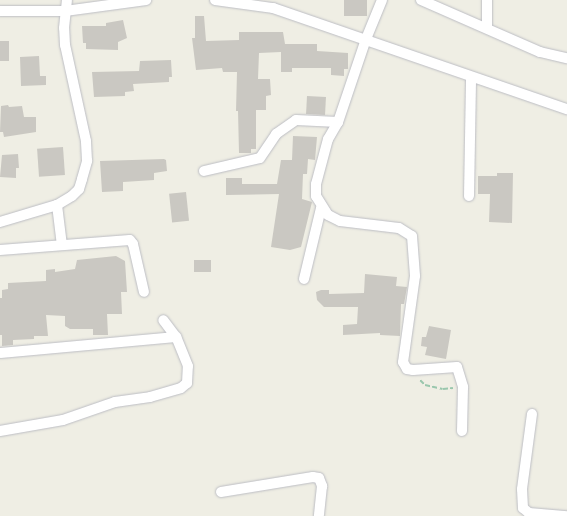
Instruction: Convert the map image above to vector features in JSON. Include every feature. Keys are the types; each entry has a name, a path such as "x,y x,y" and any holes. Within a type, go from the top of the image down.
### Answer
{"street":[{"path":"0,222 57,205 72,196 79,189 87,161 86,141 65,45 65,11 68,0"},
{"path":"0,11 65,11 146,0"},
{"path":"215,0 273,8 366,39 472,78 567,109"},
{"path":"382,0 366,39 338,122 328,139 316,184 316,196 328,215 340,221 399,228 412,236 415,276 403,362 407,369 457,367 462,387 462,431"},
{"path":"421,0 540,52 567,58"},
{"path":"487,0 487,28"},
{"path":"469,196 472,78"},
{"path":"204,171 260,158 276,134 296,120 338,122"},
{"path":"57,205 62,244"},
{"path":"304,279 322,208"},
{"path":"0,250 130,240 133,244 144,292"},
{"path":"0,432 63,420 115,402 150,397 181,388 187,383 188,366 176,337 162,320"},
{"path":"0,353 176,337"},
{"path":"532,414 522,489 523,508 529,513 567,516"},
{"path":"221,492 313,477 319,478 322,486 319,516"}],"path":[{"path":"407,369 425,385 443,389 462,387"}],"building":[{"path":"344,0 367,0 367,16 344,16"},
{"path":"195,16 204,16 206,41 239,40 239,32 283,32 285,44 317,44 317,51 348,53 348,69 344,69 344,76 331,75 331,68 292,68 292,72 281,72 281,52 259,53 258,79 270,79 271,95 266,96 266,110 256,110 256,149 251,149 251,153 239,153 238,111 236,111 237,72 223,72 222,68 196,70 192,38 195,38"},
{"path":"123,20 127,38 118,42 118,50 86,49 86,43 83,43 82,26 106,26 106,23"},
{"path":"0,41 9,41 9,61 0,61"},
{"path":"39,56 40,76 46,76 46,85 21,86 20,57"},
{"path":"171,60 172,77 169,77 169,82 133,84 134,91 125,92 125,96 94,97 92,72 139,71 140,61"},
{"path":"307,96 326,97 325,115 306,114"},
{"path":"8,105 9,107 22,106 24,117 36,117 36,132 4,137 3,132 0,132 1,106"},
{"path":"293,136 317,137 315,160 308,159 307,174 303,174 302,199 312,202 301,247 290,250 271,247 279,194 226,195 226,178 242,178 242,184 277,184 281,160 292,160"},
{"path":"63,147 65,175 39,177 37,149"},
{"path":"18,154 19,168 16,168 16,178 0,177 2,155"},
{"path":"166,160 167,171 154,173 154,180 123,182 123,191 102,192 100,161"},
{"path":"497,173 513,173 512,223 489,222 490,194 478,194 478,176 497,176"},
{"path":"186,192 189,221 172,223 169,194"},
{"path":"116,256 125,261 127,292 121,292 122,314 107,314 108,335 93,335 93,329 70,329 65,326 65,316 46,315 48,336 34,336 34,339 13,340 13,345 2,346 2,335 0,335 0,298 2,298 2,290 8,289 8,283 46,281 46,270 55,269 55,272 75,269 77,260"},
{"path":"194,260 211,260 211,272 194,272"},
{"path":"365,274 397,277 396,286 407,287 404,304 401,304 400,336 380,335 380,333 343,335 343,325 357,324 358,307 324,307 317,300 316,292 321,290 329,290 329,294 364,293"},
{"path":"429,326 451,330 446,359 425,355 427,347 421,346 422,337 426,337"}]}
